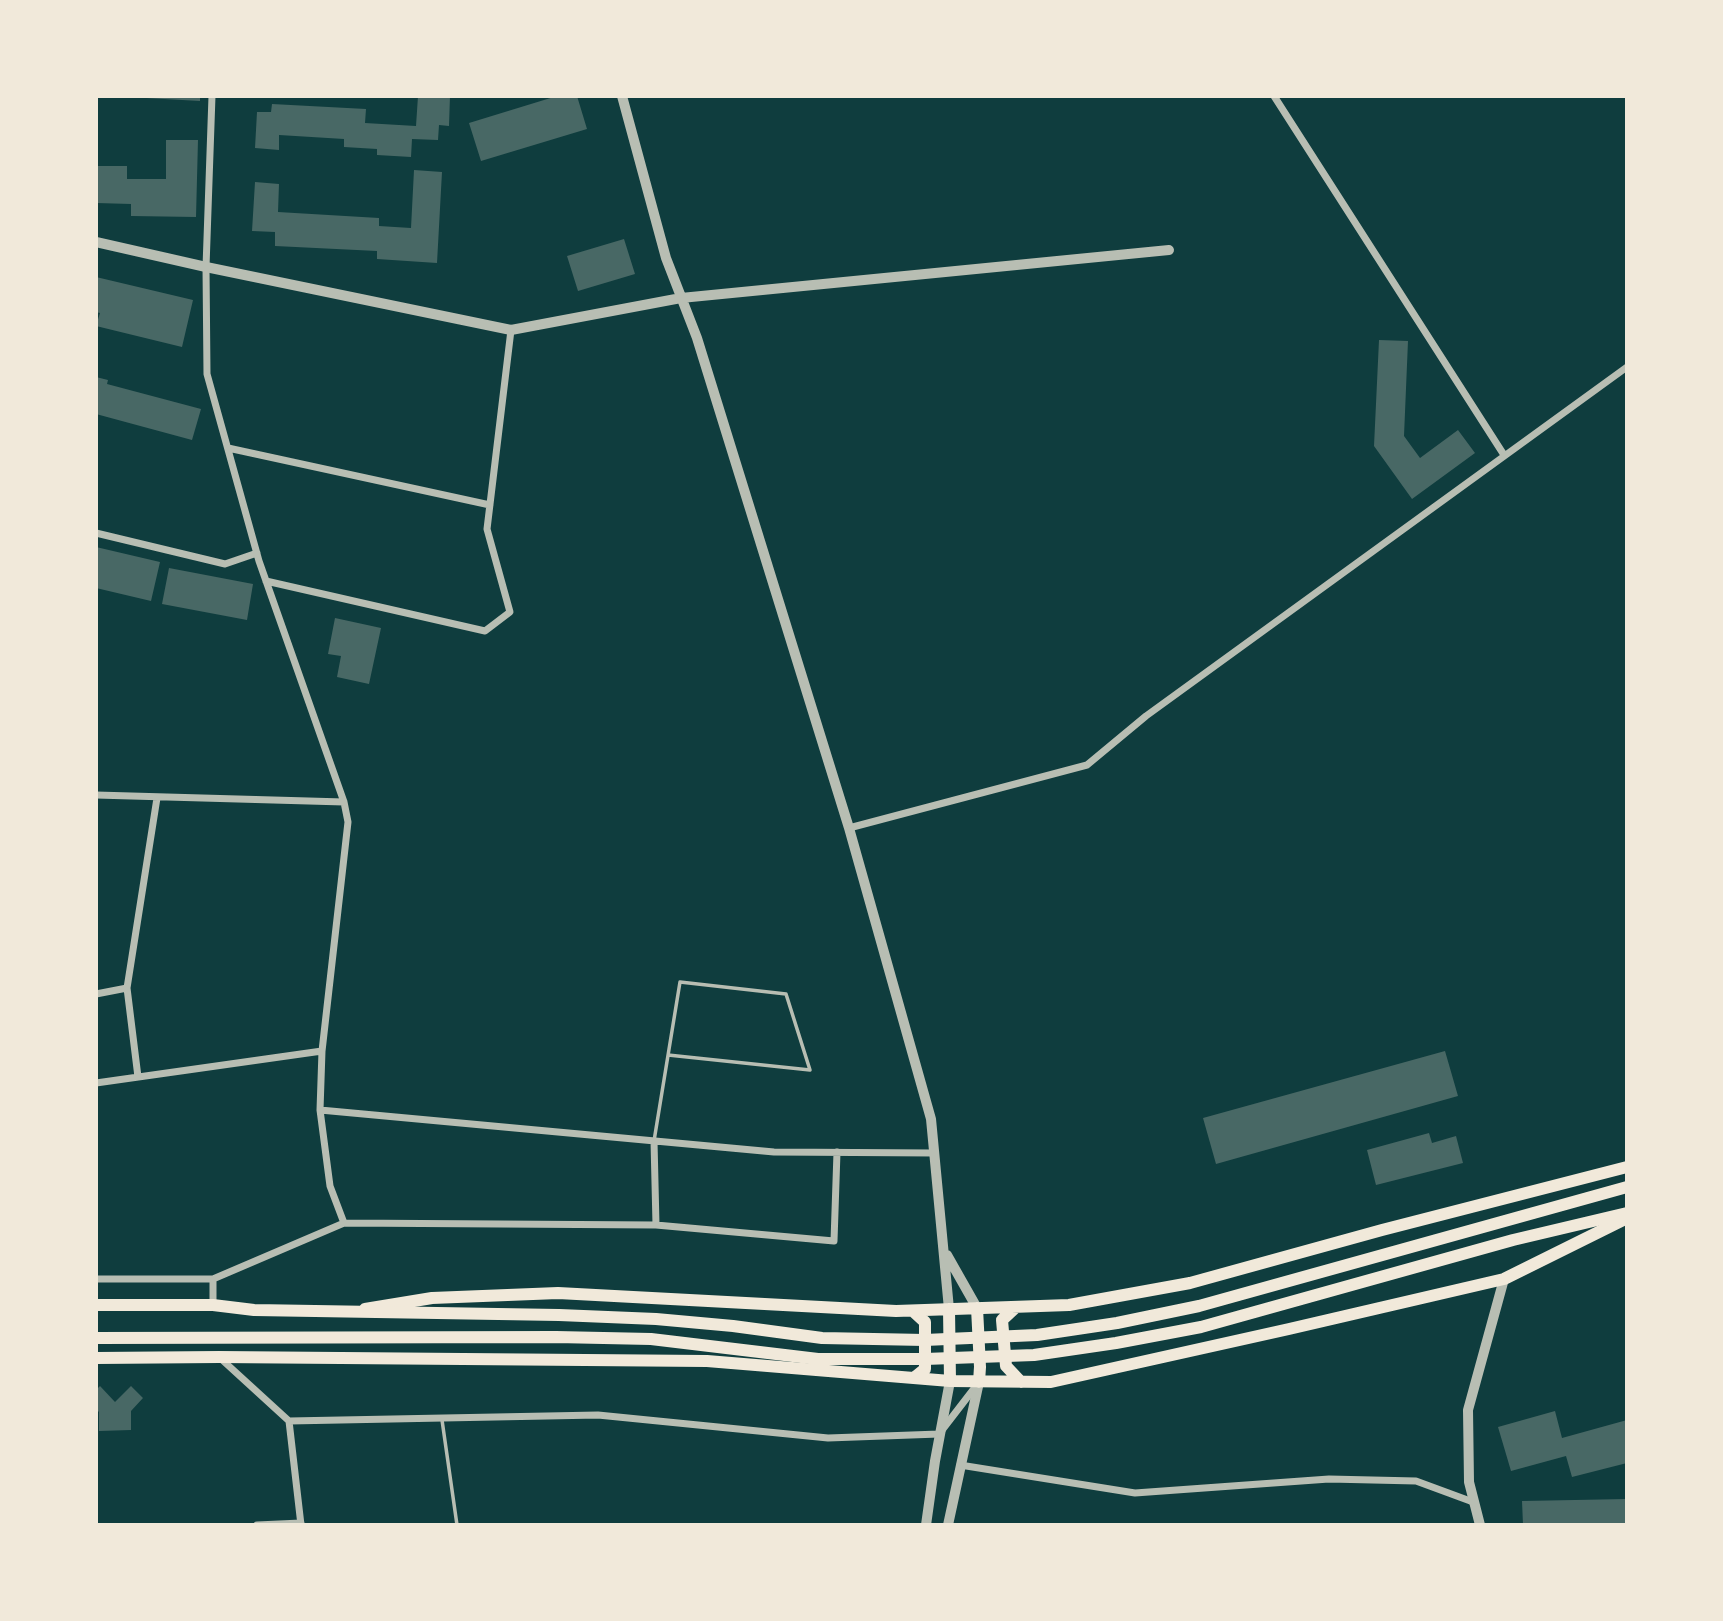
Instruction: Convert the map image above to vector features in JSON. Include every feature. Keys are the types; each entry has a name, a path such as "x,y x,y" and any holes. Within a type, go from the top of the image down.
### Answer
{"main road":[{"path":"348,1311 432,1298 558,1293 913,1311 949,1316 1016,1307 1069,1305 1190,1283 1627,1167"},
{"path":"96,1306 213,1305 254,1310 656,1319 822,1338 925,1340 1037,1335 1117,1323 1199,1306 1627,1187"},
{"path":"96,1358 707,1362 914,1378 950,1375 979,1382 1051,1382 1504,1279 1627,1216"},
{"path":"96,1338 556,1337 651,1339 818,1359 1034,1355 1201,1327 1513,1240 1627,1216"},
{"path":"1016,1307 1003,1320 1006,1366 1021,1382"},
{"path":"913,1311 925,1322 925,1369 914,1378"},
{"path":"977,1314 979,1382"},
{"path":"949,1316 950,1375"}],"street":[{"path":"212,96 206,267 208,374 257,554 344,802 348,821 322,1051 320,1110 330,1186 344,1223"},
{"path":"622,96 666,258 698,338 849,828 931,1119 949,1316"},
{"path":"1274,96 1504,455"},
{"path":"96,242 511,330 681,298 1169,250"},
{"path":"266,581 485,631 510,612 487,529 511,330"},
{"path":"849,828 1087,765 1146,716 1627,367"},
{"path":"228,448 490,505"},
{"path":"96,533 225,564 257,554"},
{"path":"96,795 344,802"},
{"path":"138,1077 127,988 157,798"},
{"path":"96,994 127,988"},
{"path":"96,1083 322,1051"},
{"path":"320,1110 774,1152 934,1153"},
{"path":"654,1140 656,1225"},
{"path":"96,1279 213,1279 344,1223 656,1225 834,1241 836,1152"},
{"path":"945,1252 977,1314"},
{"path":"213,1279 213,1305"},
{"path":"1480,1525 1469,1482 1468,1410 1504,1279"},
{"path":"219,1357 289,1421 301,1524 257,1525"},
{"path":"926,1525 950,1375"},
{"path":"939,1434 979,1382"},
{"path":"948,1525 979,1382"},
{"path":"289,1421 598,1415 828,1438 939,1434"},
{"path":"960,1465 1135,1493 1329,1479 1416,1481 1474,1502"}],"lane":[{"path":"654,1140 680,982 786,994 810,1070 668,1055"},
{"path":"442,1418 457,1525"}],"building":[{"path":"200,96 200,101 146,98"},
{"path":"418,96 450,96 449,126 439,125 438,140 412,139 411,157 377,155 377,149 344,147 344,139 279,135 279,150 255,148 257,112 271,112 272,104 366,109 365,123 416,126"},
{"path":"557,96 577,96 587,129 481,161 469,123"},
{"path":"166,140 198,140 196,217 131,216 131,204 96,203 96,166 127,166 127,179 166,179"},
{"path":"414,170 442,172 437,263 377,259 377,251 275,246 275,232 252,231 255,182 279,184 278,212 379,218 379,226 411,228"},
{"path":"624,239 635,274 578,291 567,256"},
{"path":"96,277 193,300 182,347 96,326 100,313 96,312"},
{"path":"1379,340 1408,341 1404,436 1420,458 1458,430 1475,453 1412,499 1374,446"},
{"path":"96,377 108,380 107,384 201,409 192,440 96,414"},
{"path":"96,547 160,562 151,601 96,588"},
{"path":"169,568 253,584 247,620 162,604"},
{"path":"335,618 381,628 369,684 337,677 341,656 328,654"},
{"path":"1445,1051 1458,1096 1216,1164 1203,1118"},
{"path":"1429,1133 1432,1143 1456,1136 1463,1163 1376,1185 1367,1150"},
{"path":"100,1386 115,1402 131,1386 143,1398 131,1411 131,1430 99,1431 96,1390"},
{"path":"1555,1411 1562,1438 1627,1420 1627,1463 1572,1477 1566,1456 1511,1471 1498,1427"},
{"path":"1627,1499 1627,1525 1523,1525 1522,1501"}]}
